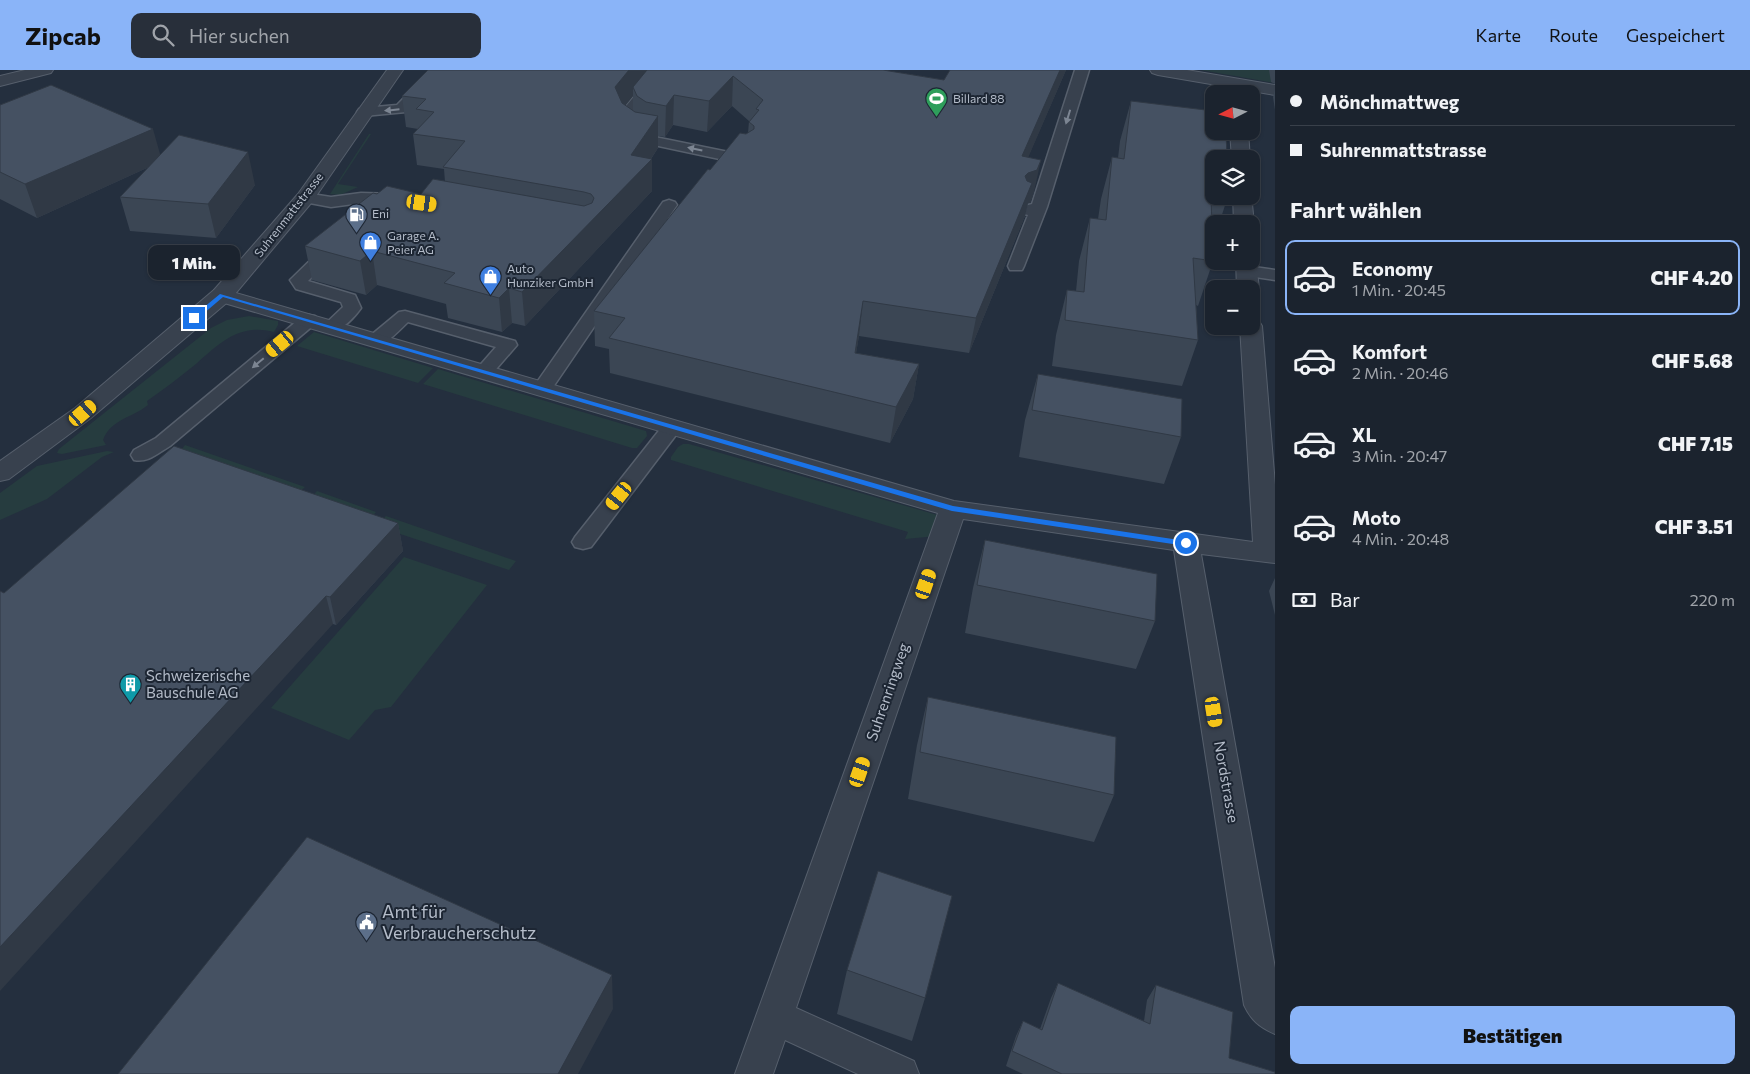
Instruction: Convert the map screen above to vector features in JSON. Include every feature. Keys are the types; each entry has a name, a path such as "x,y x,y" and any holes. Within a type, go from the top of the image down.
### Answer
{"street":[{"path":"0,81 45,70"},
{"name":"Suhrenmattstrasse","path":"0,473 83,413 222,295 305,198 395,70"},
{"path":"1158,70 1224,85"},
{"path":"1260,89 1275,90"},
{"path":"222,295 952,508 1271,554 1252,335"},
{"name":"Suhrenringweg","path":"754,1074 952,508"},
{"name":"Nordstrasse","path":"1186,543 1263,1005 1275,1016"},
{"path":"773,1016 900,1074"}],"lane":[{"path":"364,112 402,109 439,70"},
{"path":"663,70 624,117 628,130 640,138 743,158"},
{"path":"1016,266 1033,208 1082,70"},
{"path":"305,198 331,202 359,214"},
{"path":"331,202 361,198 387,198 407,201"},
{"path":"542,389 668,204"},
{"path":"141,455 163,442 320,324 352,308 349,299 302,285 299,280 342,240"},
{"path":"1247,274 1275,275"},
{"path":"376,340 405,316 508,346 484,371"},
{"path":"583,542 672,426"}],"green space":[{"path":"1201,70 1275,70 1275,83"},
{"path":"369,134 371,134 338,184 358,187 340,195 330,194"},
{"path":"249,316 278,321 278,325 274,332 250,330 222,342 184,374 147,401 148,405 111,428 103,440 106,445 62,454 57,453 59,449 211,328 227,320"},
{"path":"314,332 433,368 418,383 297,346"},
{"path":"438,369 646,431 647,436 637,448 632,448 423,384"},
{"path":"683,444 689,444 941,516 937,536 905,539 908,532 671,460 678,447"},
{"path":"185,445 305,487 295,496 182,449"},
{"path":"107,451 114,452 102,457 47,499 0,520 0,493 37,466"},
{"path":"317,491 376,512 367,522 308,501"},
{"path":"386,516 516,561 509,570 376,526"},
{"path":"404,557 487,585 391,707 375,710 349,740 271,708"}],"building":[{"path":"428,70 629,70 615,87 622,103 635,112 658,116 631,155 652,159 522,292 509,288 499,298 444,283 455,273 372,251 360,261 305,246 373,193 377,194 387,186 421,194 433,179 584,206 592,203 594,198 591,194 584,192 443,167 465,141 413,134 434,112 416,109 426,99 402,96"},
{"path":"647,70 883,70 944,80 950,70 1060,70 1022,156 1041,160 1037,170 1025,176 1027,181 1032,183 976,318 863,301 855,353 919,364 896,407 609,338 625,318 594,311 708,169 710,170 740,133 746,134 754,129 754,126 749,122 759,110 756,109 763,100 733,76 709,101 674,95 666,106 646,102 637,96 633,87"},
{"path":"51,85 153,129 25,184 0,172 0,105"},
{"path":"1131,101 1205,110 1205,140 1226,140 1227,150 1205,150 1205,205 1211,205 1212,215 1205,215 1205,260 1193,258 1198,340 1065,320 1067,290 1084,292 1090,218 1106,220 1112,157 1124,159"},
{"path":"179,135 248,152 208,204 120,197"},
{"path":"1038,374 1182,399 1181,437 1032,410"},
{"name":"Schweizerische Bauschule AG","path":"174,446 398,523 330,597 326,596 0,947 0,591 4,593"},
{"path":"985,540 1157,574 1155,621 977,585"},
{"path":"928,697 1116,737 1114,795 920,752"},
{"name":"Amt für Verbraucherschutz","path":"307,837 612,975 558,1074 118,1074"},
{"path":"878,871 952,896 925,998 847,970"},
{"path":"1058,983 1150,1024 1156,985 1233,1012 1229,1058 1275,1072 1275,1074 1062,1074 1012,1051 1023,1021 1042,1030"}],"place":[{"name":"Billard 88","path":"937,118"},
{"name":"Eni","path":"356,233"},
{"name":"Garage A. Peier AG","path":"371,262"},
{"name":"Auto Hunziker GmbH","path":"491,295"},
{"name":"Schweizerische Bauschule AG","path":"130,704"},
{"name":"Amt für Verbraucherschutz","path":"366,941"}],"route":[{"path":"194,318 222,295 952,508 1186,543"}]}
